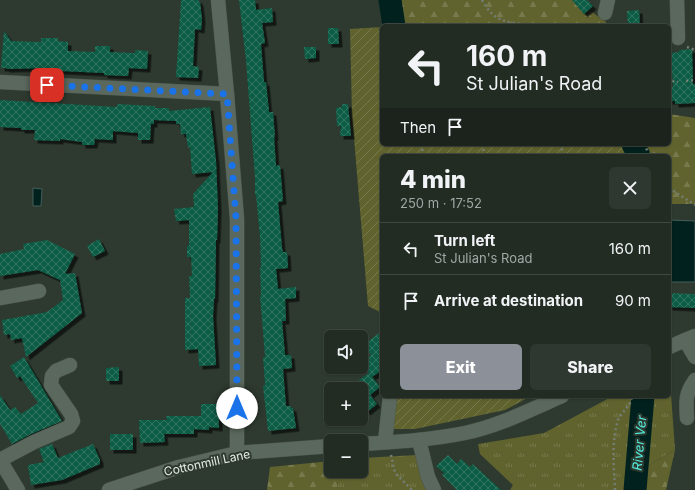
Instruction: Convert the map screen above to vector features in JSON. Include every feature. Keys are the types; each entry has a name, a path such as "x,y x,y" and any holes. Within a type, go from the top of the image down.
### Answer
{"street":[{"path":"218,0 227,94 236,219 238,453"},
{"path":"677,0 678,38"},
{"path":"0,82 227,94"},
{"path":"0,298 39,291"},
{"path":"671,346 690,338 695,357"},
{"path":"18,490 0,460 34,442 70,427 72,422 71,414 51,385 52,376 56,371 70,364"},
{"path":"687,418 686,398 695,380"},
{"path":"387,442 390,398"},
{"path":"368,443 419,440 466,433 506,421 558,398"},
{"path":"419,440 428,477 434,490"},
{"name":"Cottonmill Lane","path":"109,490 179,466 238,453 324,447"}],"path":[{"path":"482,0 488,11 497,18 508,23 516,24"},
{"path":"671,79 674,82 678,82"},
{"path":"686,81 695,80"},
{"path":"671,189 695,205"},
{"path":"615,490 613,441 619,419 631,403 632,398"},
{"path":"387,442 395,473 412,490"}],"green space":[{"path":"385,0 572,0 587,16 592,12 606,22 606,24 387,24"},
{"path":"380,27 380,146 628,146 632,154 380,154 380,312 368,306 352,114 350,29"},
{"path":"671,114 695,118 695,204 671,204 671,154 632,154 628,146 671,146"},
{"path":"671,394 675,450 625,479 630,490 510,490 513,485 480,454 478,444 544,433 609,398 671,398"},
{"path":"393,398 527,398 505,410 415,429 392,429"},
{"path":"675,450 666,490 630,490 625,479"},
{"path":"417,455 427,490 338,490 337,478 368,478 368,458"},
{"path":"324,462 324,478 337,478 338,490 267,490 270,467"}],"water":[{"path":"33,188 42,189 41,206 33,206"},
{"path":"671,220 695,221 695,282 671,282"}],"building":[{"path":"181,0 199,0 199,3 200,2 202,19 201,30 195,29 193,66 199,67 198,78 176,77"},
{"path":"239,0 255,0 256,10 272,8 273,22 262,23 265,43 261,44 264,82 266,82 269,112 273,112 276,166 280,165 283,201 278,202 282,248 283,252 287,252 288,268 276,269 278,289 296,287 296,298 285,299 286,321 282,321 285,355 291,355 292,368 283,369 286,406 291,406 291,408 293,408 296,428 268,431 263,386 265,385 263,357 265,357 260,295 260,237 255,195 246,61"},
{"path":"572,0 587,0 593,6 584,14"},
{"path":"639,10 640,24 628,24 627,11"},
{"path":"328,28 338,28 339,44 328,44"},
{"path":"4,31 11,41 41,42 41,38 58,38 58,41 68,42 68,51 95,52 95,46 110,46 110,52 135,53 135,50 148,51 147,69 129,68 128,76 104,75 104,73 41,70 41,68 1,68"},
{"path":"304,47 316,47 316,58 305,59"},
{"path":"692,49 695,103 675,104 675,101 671,101 671,88 673,87 671,53 679,52 679,50"},
{"path":"0,100 117,107 117,104 155,106 155,108 169,108 169,111 210,107 216,161 218,210 213,316 216,365 199,366 198,349 185,350 185,298 190,298 189,276 192,276 191,257 187,257 187,246 189,246 189,220 176,221 174,209 194,207 193,194 213,172 192,174 190,147 188,148 186,134 181,134 180,124 176,124 176,121 154,120 154,124 151,124 150,140 138,140 138,133 113,131 113,140 95,139 94,145 82,145 82,142 60,139 60,141 34,140 35,130 0,127"},
{"path":"342,104 348,104 351,136 340,136 341,126 337,126 336,108 342,107"},
{"path":"99,239 105,251 93,257 87,246"},
{"path":"47,240 75,254 65,274 75,273 82,313 26,357 22,338 11,340 10,334 4,335 2,320 47,312 63,300 60,280 38,270 0,276 0,254 24,249 23,244"},
{"path":"671,293 695,294 695,308 671,307"},
{"path":"380,332 380,371 372,377 368,372 368,357 371,355 368,351 368,341"},
{"path":"24,357 62,421 12,444 0,424 0,395 10,410 15,407 21,414 38,403 20,376 17,378 10,366"},
{"path":"119,367 119,381 106,381 106,368"},
{"path":"369,373 380,387 370,395 368,392 368,382 360,382 359,380"},
{"path":"368,392 377,404 368,411"},
{"path":"201,404 219,404 219,428 209,427 209,430 194,429 194,434 164,434 165,442 140,443 139,420 167,420 166,416 201,416"},
{"path":"110,434 133,434 133,450 110,450"},
{"path":"52,444 58,458 93,444 100,460 100,464 62,480 31,485 28,465 44,462 39,449"},
{"path":"448,455 457,464 461,459 470,467 473,464 501,490 457,490 442,475 444,473 436,466"}],"waterway":[{"name":"River Ver","path":"390,0 394,24"},
{"name":"River Ver","path":"634,146 638,154"},
{"name":"River Ver","path":"635,490 643,398"}],"route":[{"path":"47,85 227,94 236,219 237,408"}]}
